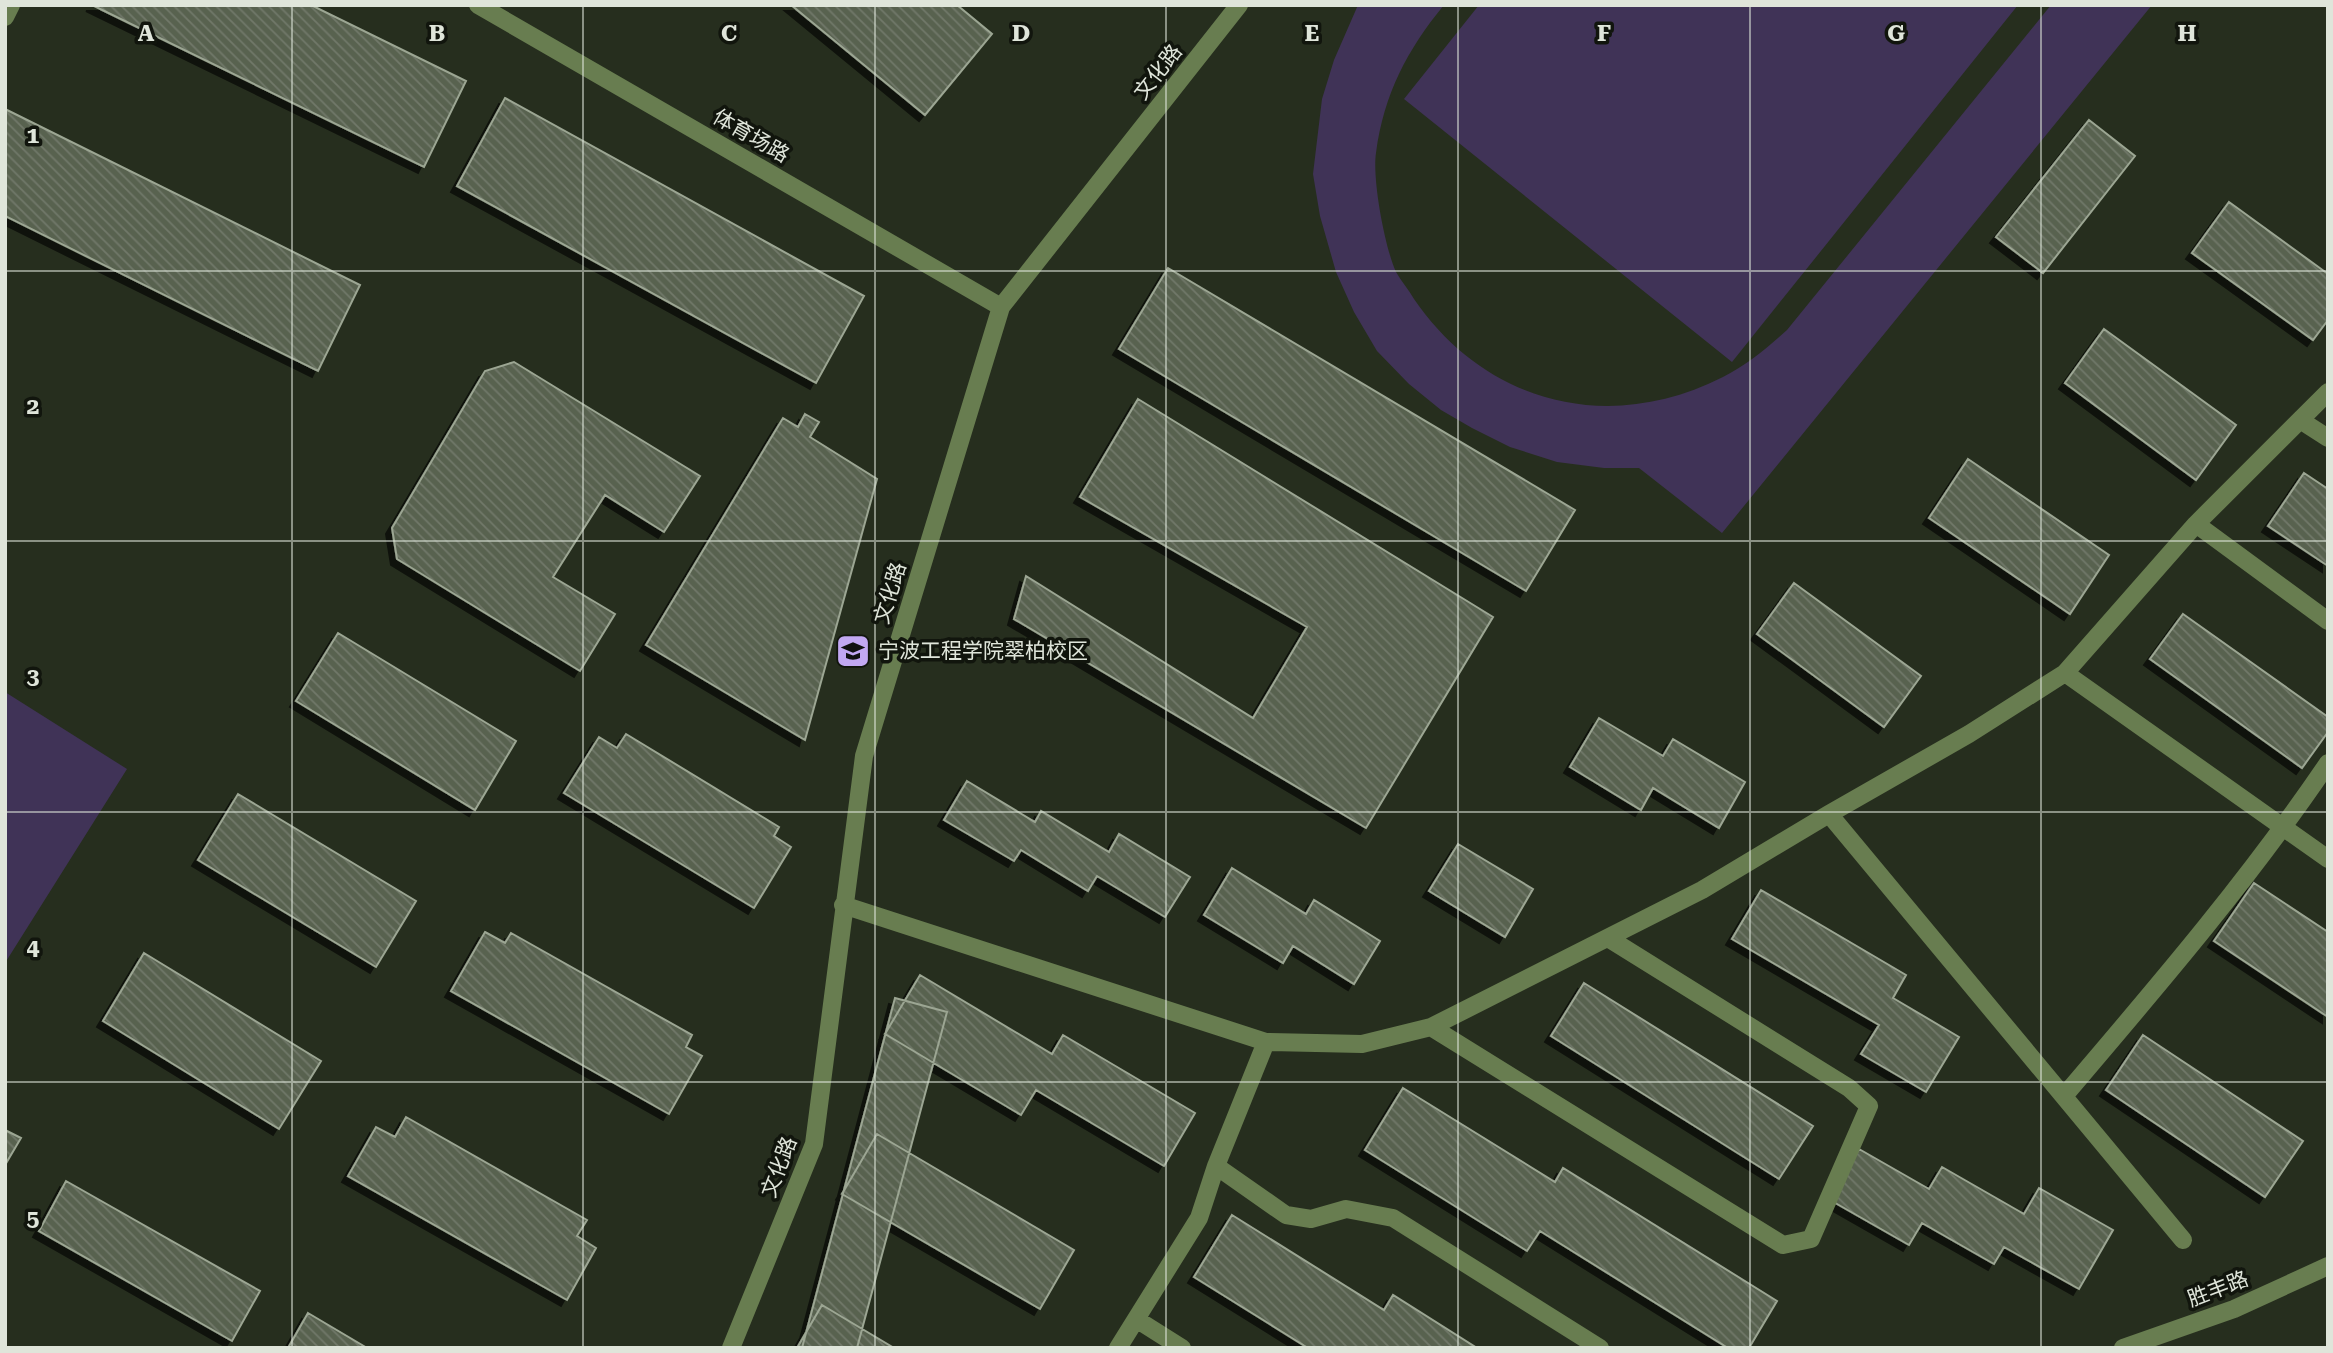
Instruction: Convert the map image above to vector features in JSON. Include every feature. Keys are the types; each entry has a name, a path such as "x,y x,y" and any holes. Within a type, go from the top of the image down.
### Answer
{"street":[{"path":"5,17 11,5"},
{"name":"文化路","path":"731,1348 814,1144 864,757 1001,307 1239,5"},
{"name":"体育场路","path":"487,8 1001,307"},
{"path":"843,905 1266,1042 1362,1044 1431,1027 1702,890 1969,734 2065,673 2196,524 2328,391"},
{"path":"2300,420 2328,438"},
{"path":"2196,524 2328,621"},
{"path":"2065,673 2328,859"},
{"path":"2064,1096 2283,829 2328,763"},
{"path":"1829,814 2183,1240"},
{"path":"1431,1027 1783,1245 1811,1239 1869,1106 1849,1087 1608,938"},
{"path":"1118,1348 1199,1218 1216,1166 1266,1042"},
{"path":"1216,1166 1286,1215 1311,1219 1346,1209 1393,1218 1600,1348"},
{"name":"胜丰路","path":"2123,1348 2234,1309 2328,1266"},
{"path":"1136,1319 1182,1348"}],"shaded area":[{"path":"1358,5 1444,5 1419,39 1399,74 1385,111 1376,153 1380,213 1396,272 1443,335 1477,364 1513,385 1553,399 1594,405 1637,404 1680,395 1732,372 1787,330 2051,5 2152,5 1722,533 1639,468 1604,468 1557,462 1510,447 1472,428 1441,410 1409,384 1377,351 1354,312 1336,272 1320,216 1313,174 1322,99 1334,60"},
{"path":"1479,5 2018,5 1732,362 1404,99"},
{"path":"5,692 127,769 5,963"}],"building":[{"path":"92,5 311,5 466,81 424,167"},
{"path":"791,5 957,5 992,34 925,115"},
{"path":"505,98 864,296 816,383 457,186"},
{"path":"5,109 360,285 318,371 5,216"},
{"path":"2089,120 2135,156 2043,273 1996,237"},
{"path":"2229,202 2328,274 2328,320 2313,340 2192,253"},
{"path":"1168,268 1575,510 1526,591 1119,349"},
{"path":"2104,329 2236,425 2196,480 2065,383"},
{"path":"514,362 700,476 664,532 605,495 553,577 615,614 580,671 397,559 392,528 485,371"},
{"path":"1138,399 1493,617 1366,828 1014,619 1026,576 1253,718 1307,627 1080,497"},
{"path":"805,414 819,422 810,437 877,479 805,740 646,645 783,418 798,427"},
{"path":"1968,459 2109,555 2070,614 1929,518"},
{"path":"2304,473 2328,489 2328,566 2268,526"},
{"path":"1794,583 1921,676 1884,727 1757,634"},
{"path":"2183,614 2328,717 2328,732 2302,768 2150,659"},
{"path":"338,633 516,741 475,810 296,701"},
{"path":"1599,718 1663,756 1673,739 1745,782 1719,828 1653,788 1641,810 1570,767"},
{"path":"626,734 779,827 774,836 791,847 754,908 564,793 599,737 617,748"},
{"path":"967,781 1035,822 1041,811 1109,852 1119,834 1190,877 1165,917 1097,876 1088,891 1021,850 1014,861 944,820"},
{"path":"238,794 416,901 376,967 198,860"},
{"path":"1458,844 1533,889 1505,937 1429,891"},
{"path":"1232,868 1306,914 1314,900 1380,941 1354,984 1293,946 1283,963 1204,915"},
{"path":"2254,883 2328,932 2328,1017 2214,941"},
{"path":"1761,890 1906,975 1893,998 1959,1037 1926,1092 1861,1054 1879,1025 1732,939"},
{"path":"485,932 505,943 511,933 692,1035 686,1047 702,1056 669,1114 451,991"},
{"path":"144,953 321,1061 279,1129 103,1021"},
{"path":"920,975 1052,1054 1063,1035 1195,1113 1164,1166 1036,1090 1021,1115 885,1034"},
{"path":"1584,983 1813,1126 1779,1179 1551,1036"},
{"path":"895,998 947,1012 857,1348 802,1348"},
{"path":"2143,1035 2303,1141 2265,1197 2106,1090"},
{"path":"1403,1088 1555,1182 1563,1168 1777,1301 1749,1348 1728,1348 1540,1231 1527,1251 1365,1150"},
{"path":"406,1117 587,1220 577,1236 596,1248 567,1300 348,1176 376,1127 395,1137"},
{"path":"5,1130 21,1138 5,1165"},
{"path":"877,1134 1074,1250 1040,1309 842,1194"},
{"path":"1859,1149 1929,1189 1942,1167 2024,1214 2039,1188 2113,1230 2079,1289 2004,1247 1994,1264 1922,1223 1909,1245 1830,1200"},
{"path":"66,1181 260,1291 232,1341 39,1231"},
{"path":"1232,1215 1384,1310 1393,1295 1477,1348 1308,1348 1194,1277"},
{"path":"822,1305 894,1348 797,1348"},
{"path":"308,1313 367,1348 288,1348"}],"place":[{"name":"宁波工程学院翠柏校区","path":"853,651"}]}
